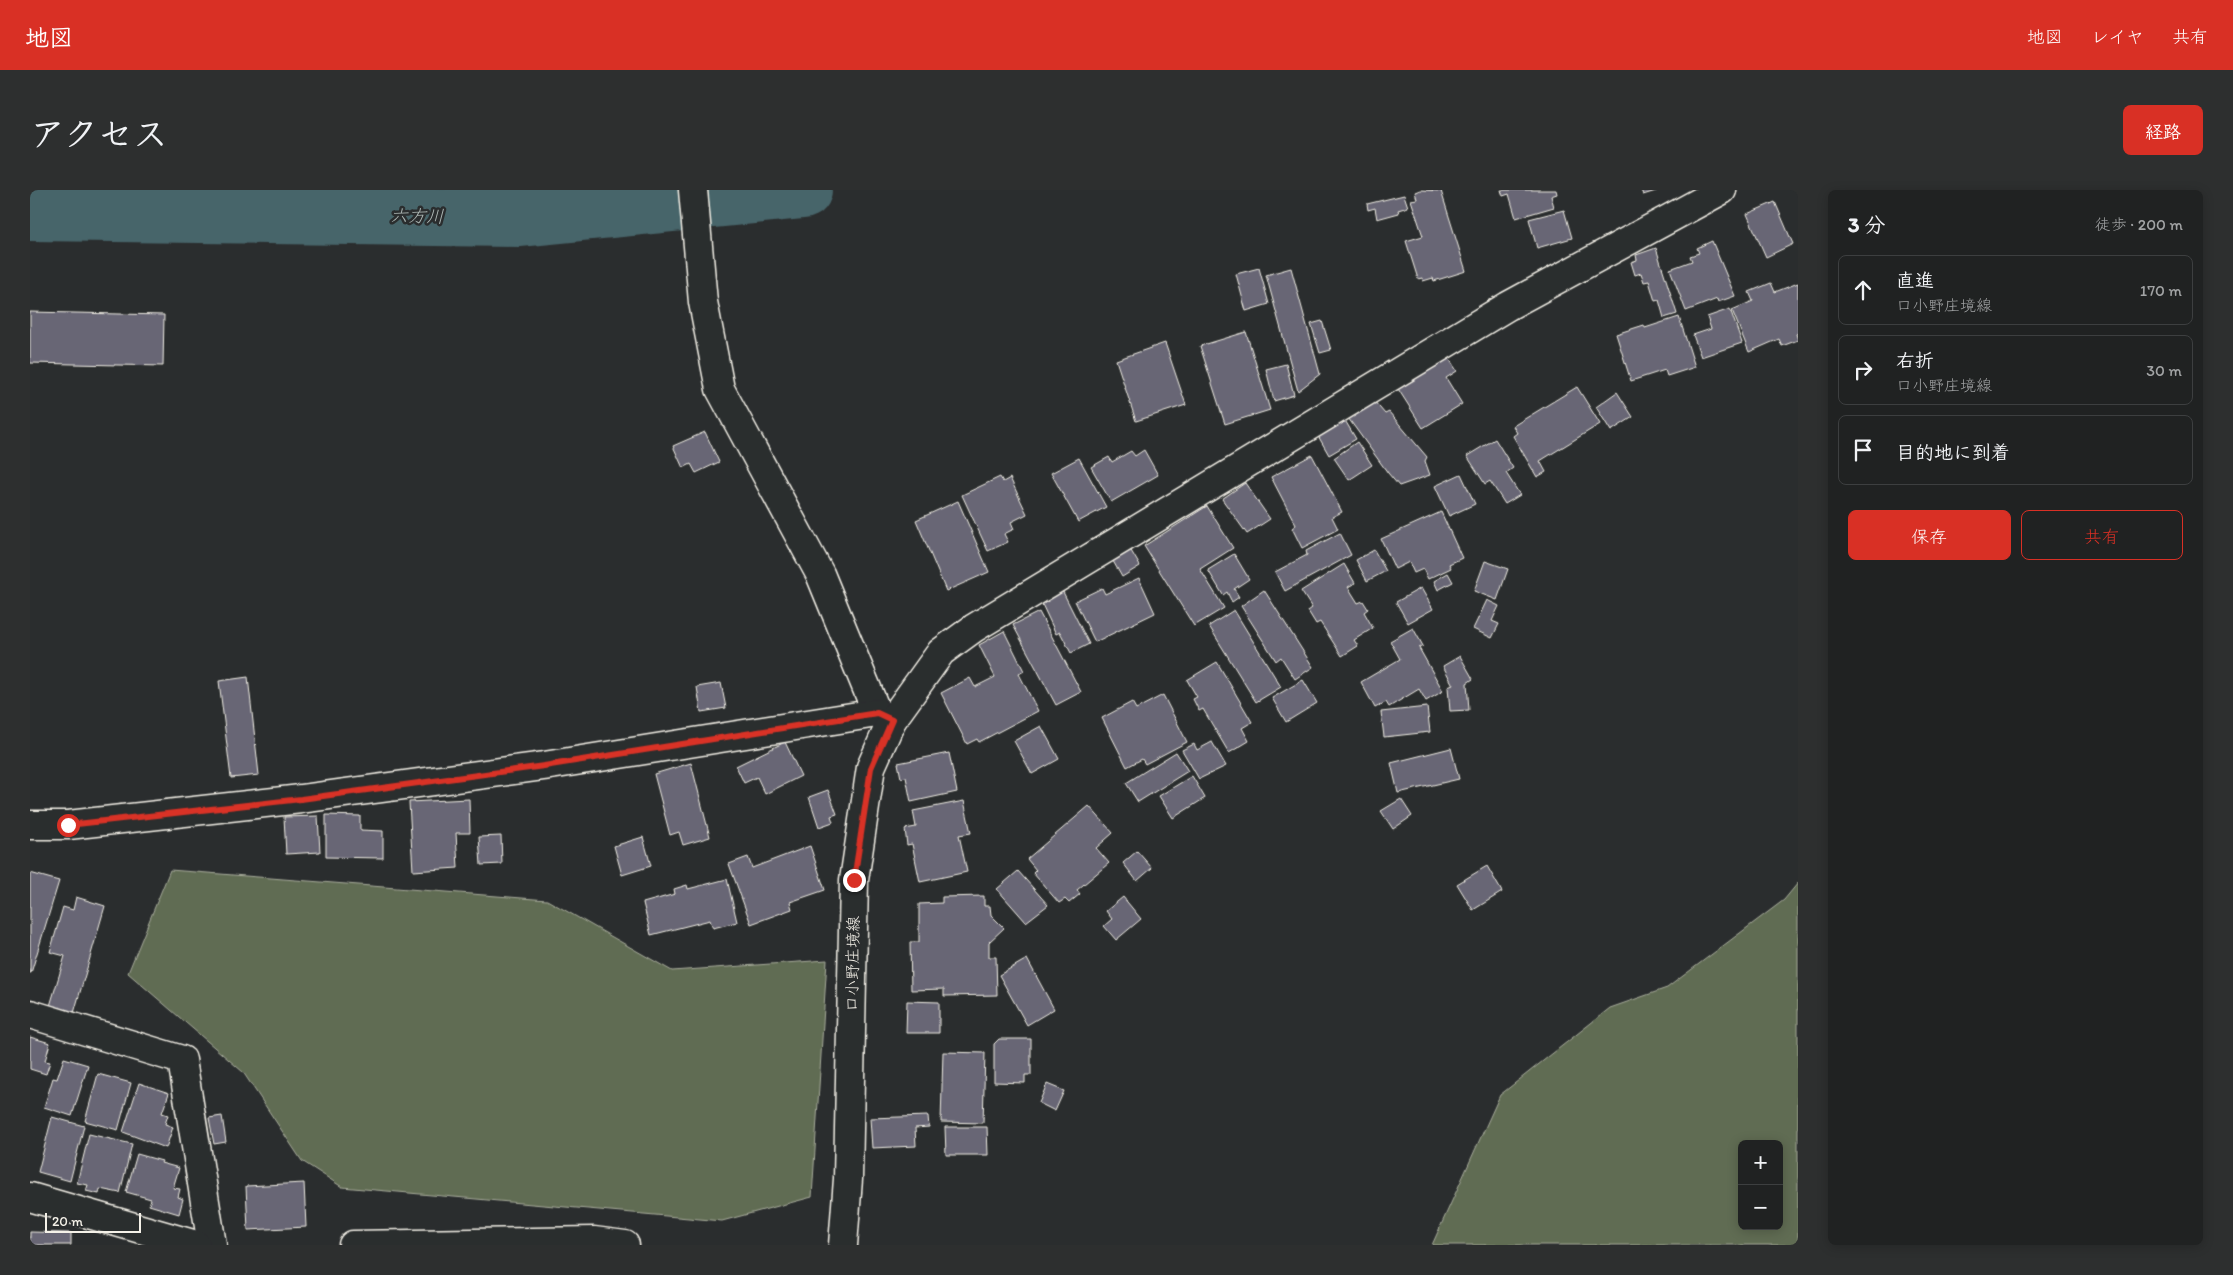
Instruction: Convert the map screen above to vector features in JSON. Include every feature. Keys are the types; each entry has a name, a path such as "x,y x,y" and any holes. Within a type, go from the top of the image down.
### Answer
{"street":[{"path":"30,825 68,825 310,797 544,766 884,717 820,574 720,389 703,302 693,190"},
{"name":"口小野庄境線","path":"843,1245 848,1179 854,880 871,768 884,717 941,652 974,628 1508,306 1715,191"},
{"path":"30,1014 182,1060 212,1245"},
{"path":"30,1197 196,1245"},
{"path":"353,1245 594,1241 625,1245"}],"green space":[{"path":"170,870 547,900 672,971 827,960 812,1197 722,1221 342,1187 302,1161 243,1072 128,973"},
{"path":"1798,883 1798,1245 1432,1245 1500,1095 1610,1008 1667,988 1784,900"}],"building":[{"path":"1420,190 1441,191 1466,271 1434,281 1433,278 1423,281 1422,278 1418,279 1406,241 1423,236 1411,200 1417,199 1415,192"},
{"path":"1501,190 1556,190 1557,194 1551,196 1554,207 1516,218 1509,194 1503,196"},
{"path":"1641,190 1659,190 1643,195"},
{"path":"1404,195 1408,207 1398,210 1399,213 1377,219 1375,208 1368,210 1367,204"},
{"path":"1775,202 1793,244 1766,257 1747,214"},
{"path":"1564,210 1572,238 1537,248 1529,219"},
{"path":"1712,241 1735,296 1718,302 1717,299 1686,311 1670,269 1692,261 1690,256 1699,253 1697,248"},
{"path":"1656,248 1677,314 1664,318 1659,300 1655,301 1649,281 1644,282 1641,273 1635,275 1631,262 1637,260 1636,255"},
{"path":"1259,268 1269,304 1246,311 1236,274"},
{"path":"1291,268 1320,374 1298,391 1266,275"},
{"path":"1771,283 1775,292 1798,283 1798,333 1796,334 1798,340 1782,346 1779,339 1749,352 1732,310 1753,301 1749,292"},
{"path":"1730,309 1742,343 1701,357 1693,335 1711,329 1707,317"},
{"path":"30,312 164,315 163,366 30,363"},
{"path":"1679,317 1695,367 1667,376 1665,370 1631,381 1616,334 1644,325 1645,328"},
{"path":"1322,321 1331,350 1320,353 1311,324"},
{"path":"1246,332 1270,410 1225,424 1200,346"},
{"path":"1165,343 1186,405 1136,421 1116,360"},
{"path":"1443,349 1457,371 1446,378 1462,404 1423,428 1393,381"},
{"path":"1286,364 1294,395 1274,401 1266,369"},
{"path":"1577,387 1600,424 1540,461 1546,472 1537,477 1513,436 1517,433 1513,426"},
{"path":"1617,392 1633,417 1611,431 1596,407"},
{"path":"1368,394 1385,414 1389,412 1427,457 1425,461 1430,475 1399,486 1388,473 1343,411"},
{"path":"1343,417 1356,439 1329,455 1317,434"},
{"path":"705,432 719,462 696,473 691,464 683,468 673,446"},
{"path":"1495,439 1513,468 1506,473 1520,495 1505,504 1490,481 1485,484 1467,456"},
{"path":"1357,442 1372,465 1349,480 1334,458"},
{"path":"1144,450 1158,475 1111,502 1091,467 1109,457 1112,462 1131,451 1135,456"},
{"path":"1312,455 1342,512 1332,517 1338,529 1302,548 1292,528 1296,525 1271,477"},
{"path":"1079,458 1106,507 1078,522 1051,473"},
{"path":"1461,474 1475,504 1449,516 1435,486"},
{"path":"1000,477 1003,482 1010,478 1027,514 1011,522 1014,529 1004,534 1008,542 988,551 962,495"},
{"path":"1245,483 1270,519 1247,534 1222,499"},
{"path":"958,501 989,572 946,591 916,520"},
{"path":"1207,506 1233,548 1200,569 1224,608 1194,626 1144,546"},
{"path":"1441,512 1462,558 1449,564 1451,568 1428,579 1423,569 1414,573 1409,562 1395,569 1381,539"},
{"path":"1340,533 1351,555 1285,591 1275,572 1307,555 1306,551"},
{"path":"1127,544 1140,566 1122,577 1109,554"},
{"path":"1374,550 1386,571 1367,581 1356,560"},
{"path":"1234,554 1249,579 1234,589 1239,597 1232,602 1227,592 1223,595 1208,570"},
{"path":"1485,561 1508,569 1497,600 1474,591"},
{"path":"1344,564 1355,583 1348,587 1358,603 1363,601 1368,609 1364,612 1373,628 1354,640 1358,646 1342,656 1320,622 1316,624 1308,611 1312,608 1301,591"},
{"path":"1448,573 1453,582 1438,590 1434,581"},
{"path":"1139,578 1155,613 1095,642 1075,601 1102,588 1105,594"},
{"path":"1421,588 1433,609 1408,623 1396,602"},
{"path":"1062,590 1089,644 1071,653 1060,632 1056,634 1040,600"},
{"path":"1264,590 1313,667 1295,679 1281,657 1276,661 1241,606"},
{"path":"1487,600 1499,606 1492,621 1499,624 1492,638 1473,629"},
{"path":"1234,610 1281,687 1256,702 1209,626"},
{"path":"1039,612 1081,692 1056,705 1013,625"},
{"path":"1413,628 1423,646 1419,648 1443,691 1426,701 1419,689 1389,707 1386,702 1375,708 1361,682 1400,659 1390,641"},
{"path":"1004,631 1024,671 1019,674 1038,711 979,742 977,739 967,744 941,693 970,678 975,687 995,677 979,645"},
{"path":"1460,656 1473,679 1467,683 1469,710 1450,711 1448,687 1453,685 1443,666"},
{"path":"1217,662 1252,722 1242,728 1249,741 1229,753 1203,709 1199,711 1193,699 1197,697 1187,680"},
{"path":"248,677 259,775 231,778 219,681"},
{"path":"1303,680 1317,703 1286,722 1272,698"},
{"path":"721,683 726,708 701,712 697,687"},
{"path":"1163,695 1187,742 1145,764 1142,759 1127,767 1102,718 1132,702 1136,709"},
{"path":"1427,707 1430,732 1384,737 1381,712"},
{"path":"1041,726 1059,759 1032,774 1014,741"},
{"path":"785,742 801,776 765,794 757,777 744,783 736,766"},
{"path":"1212,742 1226,766 1199,779 1182,750 1194,744 1197,750"},
{"path":"1451,748 1459,779 1398,793 1391,763"},
{"path":"1176,752 1188,771 1138,802 1126,783"},
{"path":"949,753 957,792 911,802 906,777 901,778 898,763"},
{"path":"691,763 710,837 683,845 679,832 670,835 654,774"},
{"path":"1192,776 1205,798 1173,818 1159,796"},
{"path":"828,790 837,814 831,816 833,822 819,827 809,797"},
{"path":"469,799 470,833 456,833 458,868 413,871 409,802"},
{"path":"1401,799 1412,816 1393,829 1381,811"},
{"path":"964,801 971,833 959,835 967,872 920,882 912,844 907,845 905,829 916,827 913,811"},
{"path":"1089,806 1113,833 1096,848 1109,863 1077,890 1080,894 1069,903 1065,899 1059,903 1033,873 1036,870 1027,859"},
{"path":"326,815 360,816 360,830 383,831 383,858 326,857"},
{"path":"318,816 320,852 286,854 284,817"},
{"path":"501,836 502,864 481,865 479,837"},
{"path":"643,837 651,866 622,875 614,846"},
{"path":"810,846 825,890 790,902 792,909 751,924 729,864 748,857 752,868"},
{"path":"1137,851 1152,868 1137,881 1123,863"},
{"path":"1487,866 1502,892 1473,910 1457,884"},
{"path":"1018,871 1048,905 1026,922 997,889"},
{"path":"30,873 59,881 31,973 30,973"},
{"path":"727,879 737,922 713,928 710,920 651,935 643,903 675,894 674,889 687,885 688,889"},
{"path":"984,896 984,906 990,906 991,915 1004,928 989,942 989,957 996,957 997,995 944,996 944,989 911,990 910,942 919,942 919,904 942,903 942,897"},
{"path":"76,897 105,906 74,1013 50,1006 65,956 50,952 63,907 73,910"},
{"path":"1123,897 1141,919 1116,940 1104,926 1112,919 1106,911"},
{"path":"1027,959 1054,1009 1027,1025 999,975"},
{"path":"907,1001 939,1002 939,1033 906,1033"},
{"path":"30,1037 50,1043 45,1061 50,1062 46,1074 30,1069"},
{"path":"999,1039 1031,1039 1031,1075 1025,1075 1025,1083 994,1082 994,1044"},
{"path":"943,1052 985,1053 983,1123 941,1122"},
{"path":"64,1058 88,1065 72,1116 44,1107 53,1078 57,1079"},
{"path":"98,1074 131,1083 118,1130 85,1121"},
{"path":"139,1083 169,1093 162,1113 168,1115 165,1124 173,1127 166,1148 123,1132"},
{"path":"1047,1084 1064,1091 1055,1111 1039,1103"},
{"path":"222,1116 226,1142 214,1144 209,1118"},
{"path":"928,1116 929,1127 915,1128 916,1146 872,1148 870,1118"},
{"path":"52,1117 84,1126 70,1181 38,1172"},
{"path":"945,1127 987,1127 988,1155 946,1155"},
{"path":"89,1134 132,1144 120,1193 100,1189 99,1194 86,1191 88,1185 77,1183"},
{"path":"137,1154 179,1168 173,1188 180,1189 178,1197 183,1199 179,1214 149,1205 151,1199 126,1192"},
{"path":"304,1183 306,1227 248,1230 246,1186"},
{"path":"30,1232 71,1233 71,1245 30,1245"}],"waterway":[{"name":"六方川","path":"30,212 521,218 803,190"}],"route":[{"path":"68,825 301,799 544,766 877,713 892,720 871,768 854,880"}]}
